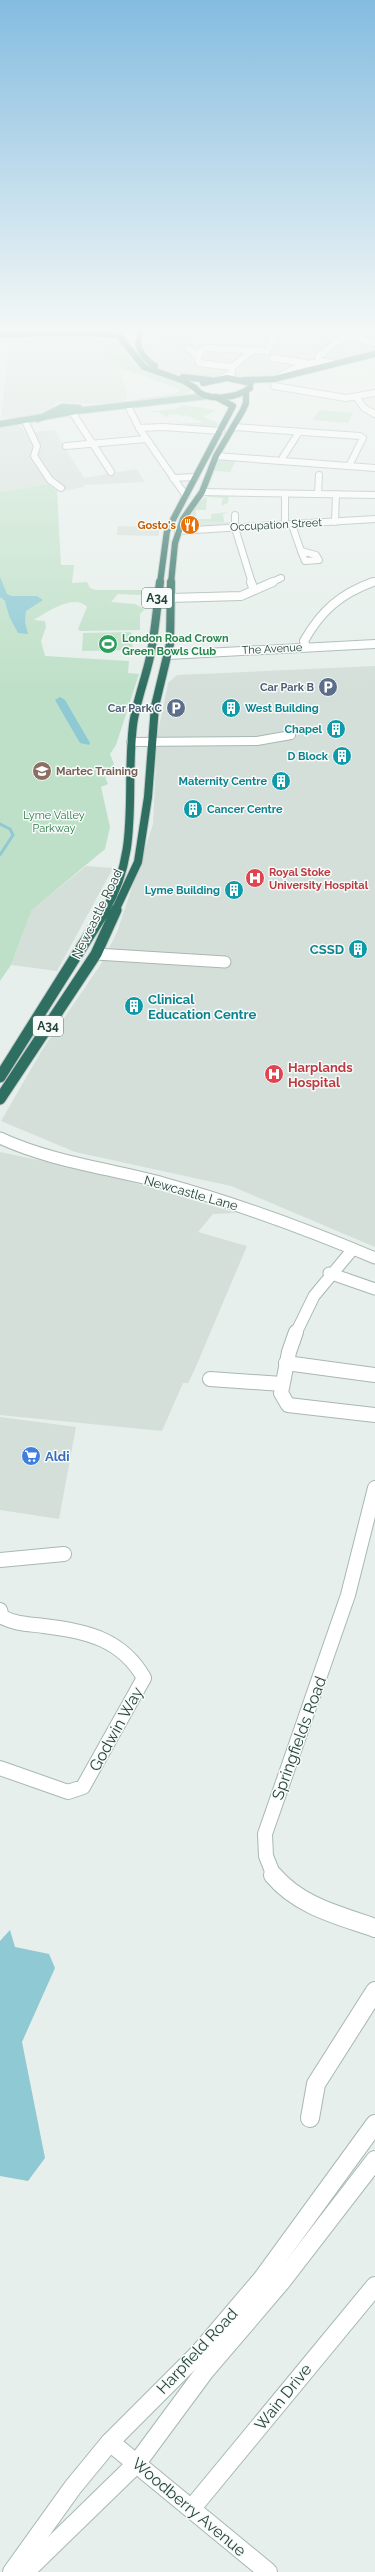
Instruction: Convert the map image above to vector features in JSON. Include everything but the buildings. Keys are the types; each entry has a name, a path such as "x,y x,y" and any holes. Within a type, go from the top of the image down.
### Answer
{"highway":[{"name":"A34","path":"131,742 134,718 150,655 166,531 185,492 196,477 212,447"},
{"name":"A34","path":"151,742 155,706 168,655 171,569 178,531 183,519 202,492 216,456 222,447"},
{"path":"185,492 202,492"},
{"path":"150,655 168,655"},
{"name":"Newcastle Road","path":"0,1077 84,947 106,909 126,863 130,826 131,742"},
{"name":"Newcastle Road","path":"0,1099 98,950 138,862 148,798 151,742"},
{"path":"84,947 98,950"}],"street":[{"path":"37,447 34,456 50,480 61,488"},
{"path":"94,447 111,472"},
{"path":"152,447 173,478 185,492"},
{"path":"284,457 290,447"},
{"path":"349,466 359,447"},
{"path":"216,456 375,468"},
{"path":"318,494 319,475"},
{"path":"173,478 196,477"},
{"path":"202,492 234,496 285,494 375,495"},
{"path":"285,494 288,525 301,551"},
{"path":"335,522 336,494"},
{"path":"235,515 235,528 254,590"},
{"name":"Occupation Street","path":"178,531 375,519"},
{"path":"170,598 240,596 281,578"},
{"path":"306,647 304,641 322,612 343,596 375,581"},
{"name":"The Avenue","path":"168,655 375,644"},
{"path":"131,742 272,740 291,735"},
{"path":"98,950 156,958 225,962"},
{"name":"Newcastle Lane","path":"1,1140 33,1151 162,1183 219,1200 375,1258"},
{"path":"353,1249 329,1273 301,1319 286,1363 281,1393 288,1405 375,1415"},
{"path":"329,1273 375,1289"},
{"path":"286,1363 375,1375"},
{"path":"210,1379 282,1384"},
{"name":"Springfields Road","path":"375,1488 348,1595 265,1834 264,1848 266,1862 272,1875 296,1898 375,1928"},
{"path":"0,1560 64,1554"},
{"name":"Godwin Way","path":"0,1610 2,1616 12,1622 92,1634 124,1652 140,1667 144,1678 83,1786 68,1792 0,1768"},
{"path":"310,2118 316,2084 375,1991"},
{"name":"Harpfield Road","path":"12,2572 73,2487 110,2442 199,2353 262,2280 375,2124"},
{"name":"Harpfield Road","path":"25,2572 137,2463 205,2371 281,2282 375,2160"},
{"name":"Wain Drive","path":"192,2508 375,2286"},
{"name":"Woodberry Avenue","path":"110,2442 268,2572"}],"shaded area":[{"path":"0,447 65,447 84,478 136,469 145,482 83,485 84,487 57,492 48,484 0,492"},
{"path":"190,520 231,522 230,527 187,530 184,524"},
{"path":"118,526 161,527 158,536 117,535"},
{"name":"Royal Stoke University Hospital","path":"375,666 375,1247 231,1186 75,1152 1,1121 42,1050 101,964 117,932 153,824 157,737 168,683 177,675"},
{"path":"86,866 113,868 57,971 11,965 32,910"},
{"path":"0,1152 105,1174 236,1213 213,1214 198,1232 247,1246 194,1371 188,1383 183,1383 162,1431 0,1415"},
{"path":"0,1417 76,1427 59,1519 0,1510"}],"green space":[{"path":"228,459 235,462 230,472 214,471 218,461"},
{"name":"Lyme Valley Parkway","path":"48,484 57,492 61,565 74,565 72,583 87,582 90,588 96,590 148,590 140,595 118,594 111,602 135,604 145,609 140,614 140,630 80,631 78,629 87,607 82,603 75,602 60,605 34,620 45,621 46,627 41,641 45,656 129,661 128,673 139,674 116,745 110,754 114,764 104,774 108,784 101,787 110,827 105,849 32,910 11,965 0,981 0,492"},
{"path":"213,494 229,494 228,503 221,506 223,498 207,497"},
{"path":"207,497 206,510 196,510 196,519 211,519 211,514 229,512 223,514 224,522 190,520 193,511 198,504"},
{"name":"London Road Crown Green Bowls Club","path":"131,632 133,650 82,651 83,633"}],"water":[{"path":"0,577 7,594 11,596 37,596 43,600 26,611 25,622 28,634 18,633 9,616 5,601 0,597"},
{"path":"10,1930 15,1947 49,1954 55,1968 22,2042 45,2158 28,2181 0,2176 0,1941"}],"waterway":[{"path":"60,700 85,743"},
{"path":"0,824 10,829 13,835 0,855"}],"place":[{"name":"Gosto's","path":"190,525"},
{"name":"London Road Crown Green Bowls Club","path":"108,644"},
{"name":"Car Park B","path":"328,687"},
{"name":"Car Park C","path":"176,708"},
{"name":"West Building","path":"231,708"},
{"name":"Chapel","path":"336,729"},
{"name":"D Block","path":"342,756"},
{"name":"Martec Training","path":"42,771"},
{"name":"Maternity Centre","path":"281,781"},
{"name":"Cancer Centre","path":"193,809"},
{"name":"Royal Stoke University Hospital","path":"255,878"},
{"name":"Lyme Building","path":"234,890"},
{"name":"CSSD","path":"358,949"},
{"name":"Clinical Education Centre","path":"134,1006"},
{"name":"Harplands Hospital","path":"274,1074"},
{"name":"Aldi","path":"31,1456"}]}
